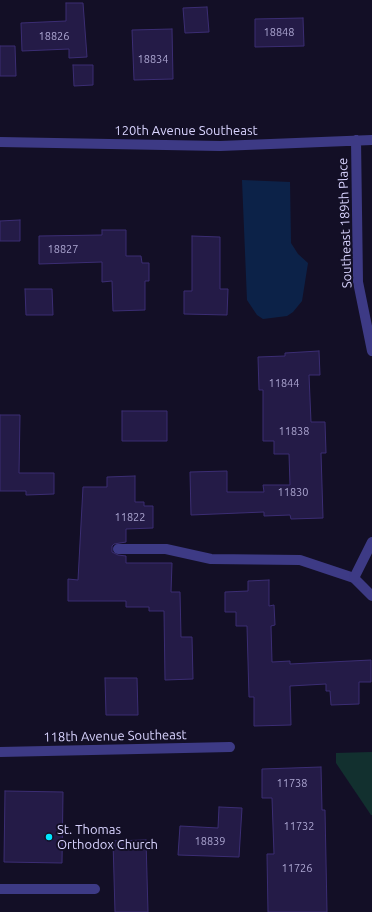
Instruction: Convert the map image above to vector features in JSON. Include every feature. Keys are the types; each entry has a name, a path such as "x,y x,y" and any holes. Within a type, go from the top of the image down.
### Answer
{"street":[{"name":"Southeast 189th Place","path":"356,140 358,282 372,351"},
{"name":"120th Avenue Southeast","path":"0,142 220,146 372,140"},
{"path":"354,578 372,542"},
{"path":"118,549 166,549 211,559 300,560 354,578 372,596"},
{"name":"118th Avenue Southeast","path":"0,752 230,747"},
{"path":"0,889 94,889"}],"green space":[{"path":"372,752 371,815 336,763 336,753"}],"water":[{"path":"242,180 290,182 291,243 298,254 308,263 302,301 293,312 287,316 263,319 257,315 247,300"}],"building":[{"path":"66,3 83,3 87,57 69,58 69,49 22,51 21,23 66,21"},
{"path":"207,7 209,32 185,33 183,8"},
{"path":"303,18 304,46 255,47 255,19"},
{"path":"172,29 173,79 134,80 132,30"},
{"path":"0,46 15,46 16,76 0,76"},
{"path":"73,65 93,65 93,85 74,86"},
{"path":"20,220 20,241 0,241 0,221"},
{"path":"102,230 126,230 126,256 141,256 142,263 149,263 149,281 145,281 145,310 113,311 112,281 102,282 102,262 39,264 39,236 102,235"},
{"path":"192,236 220,237 220,289 228,289 227,315 184,314 184,291 192,291"},
{"path":"25,289 52,289 53,315 26,315"},
{"path":"319,351 320,375 309,375 311,422 325,422 326,453 321,453 323,518 291,519 290,515 264,516 264,512 191,515 190,472 227,471 227,492 264,492 263,485 290,485 289,454 274,454 274,441 263,441 263,390 259,390 258,357 285,356 285,353"},
{"path":"122,411 167,411 167,441 122,441"},
{"path":"0,415 20,415 19,473 54,473 54,494 26,495 26,491 0,491"},
{"path":"135,476 135,502 144,502 144,506 153,506 153,528 126,529 126,542 114,544 112,546 112,552 118,555 126,556 126,563 172,563 171,592 180,592 181,637 192,637 193,679 165,680 164,611 149,611 149,607 126,607 126,601 68,601 68,579 78,580 83,487 107,487 107,477"},
{"path":"269,580 269,606 274,605 275,625 271,626 272,662 290,661 290,664 371,660 371,682 359,682 359,704 331,705 330,691 326,691 326,684 290,686 291,725 254,726 254,697 249,697 247,626 236,626 236,612 225,612 225,592 248,591 248,581"},
{"path":"105,678 137,678 138,715 106,715"},
{"path":"321,767 322,810 325,810 327,912 268,912 267,854 274,854 272,798 262,798 262,769"},
{"path":"5,791 63,792 62,863 4,862"},
{"path":"219,807 242,808 239,857 178,855 180,826 218,828"},
{"path":"146,840 148,912 115,912 113,841"}],"place":[{"name":"St. Thomas Orthodox Church","path":"49,837"}]}
